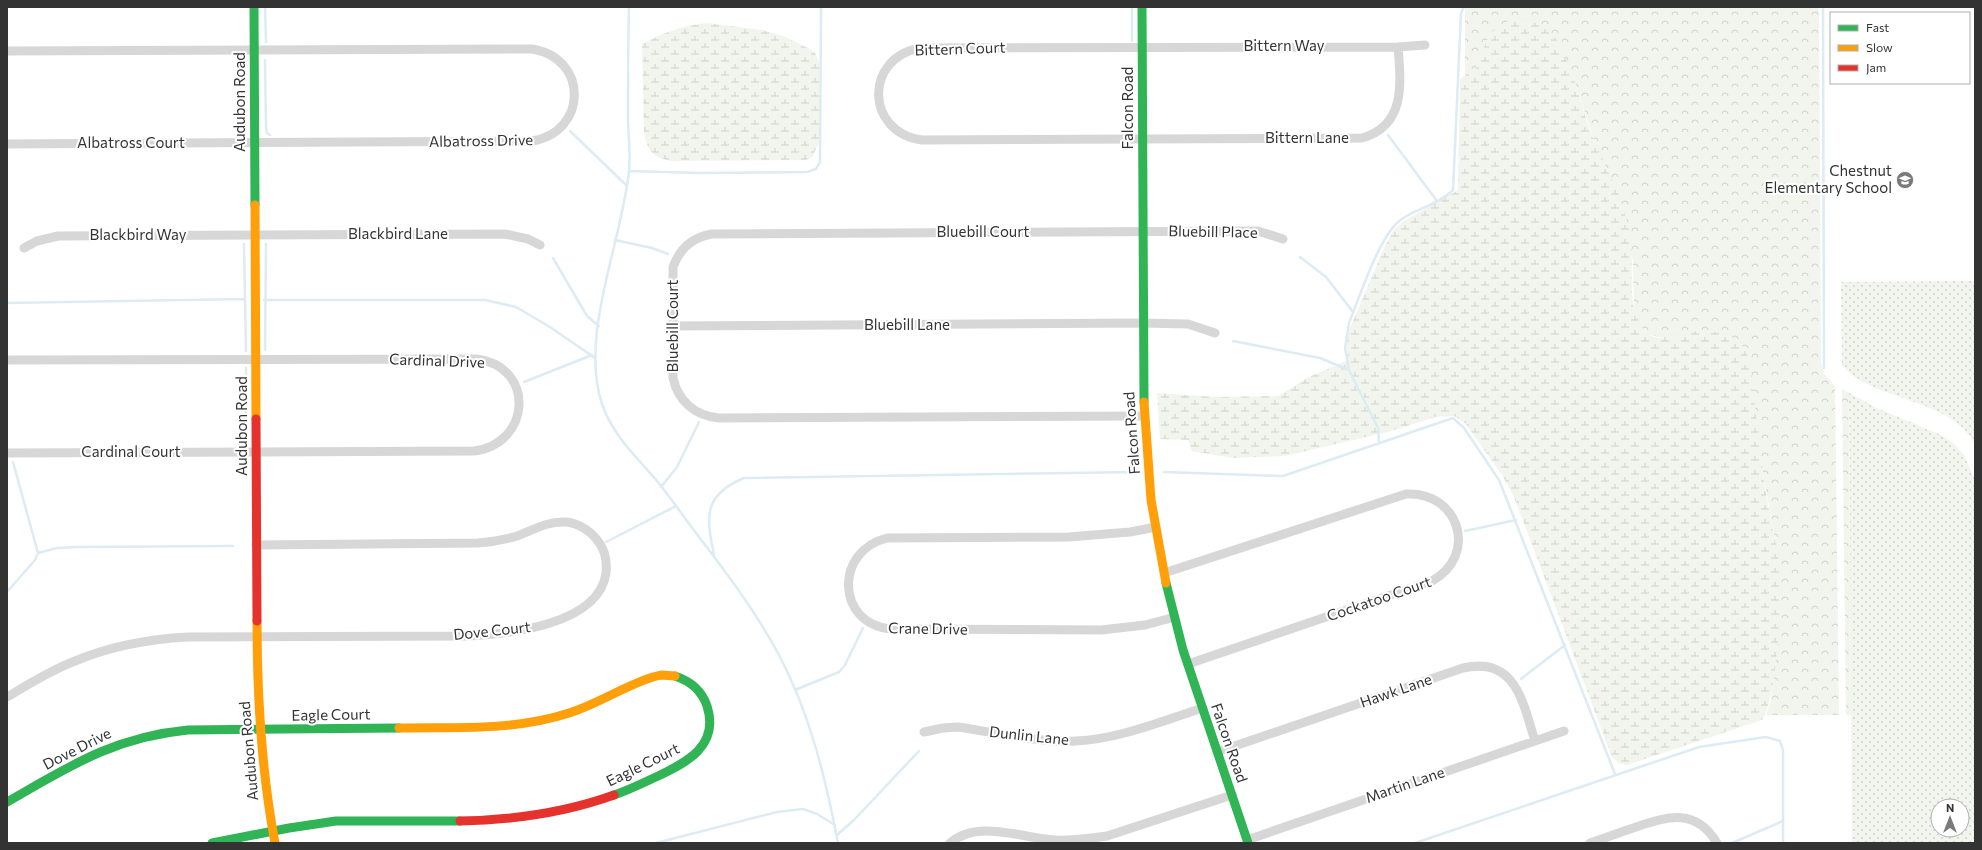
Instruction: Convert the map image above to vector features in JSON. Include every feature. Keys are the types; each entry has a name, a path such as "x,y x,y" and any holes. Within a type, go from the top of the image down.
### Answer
{"street":[{"name":"Audubon Road","path":"254,7 256,545 259,729 266,798 275,843"},
{"name":"Falcon Road","path":"1142,7 1144,416 1151,500 1164,573 1188,664 1248,841"},
{"name":"Bittern Way","path":"1142,46 1398,47 1425,45"},
{"name":"Bittern Court","path":"1142,46 913,49 900,55 885,70 880,83 878,97 881,110 888,122 897,131 915,139 1143,139"},
{"name":"Bittern Lane","path":"1143,139 1362,138 1368,136 1378,131 1388,123 1396,108 1399,91 1398,47"},
{"name":"Albatross Drive","path":"254,50 532,49 553,56 564,66 572,79 575,94 573,107 564,124 550,136 532,141 255,142"},
{"path":"7,51 254,50"},
{"name":"Albatross Court","path":"7,144 255,142"},
{"name":"Bluebill Place","path":"1143,232 1258,231 1283,239"},
{"name":"Bluebill Court","path":"1143,232 706,235 688,244 675,260 672,274 672,378 676,391 688,406 699,414 712,417 1144,416"},
{"name":"Blackbird Lane","path":"255,235 505,234 528,239 540,245"},
{"name":"Blackbird Way","path":"24,248 37,240 58,236 255,235"},
{"name":"Bluebill Lane","path":"672,326 1188,324 1215,333"},
{"path":"7,360 255,360"},
{"name":"Cardinal Drive","path":"255,360 484,360 498,366 509,375 516,388 520,402 518,416 508,434 493,446 480,450 256,452"},
{"name":"Cardinal Court","path":"7,453 256,452"},
{"name":"Cockatoo Court","path":"1164,573 1406,494 1420,494 1439,502 1449,511 1458,529 1459,543 1455,556 1444,573 1432,581 1188,664"},
{"name":"Dove Court","path":"256,545 478,543 504,540 547,524 567,522 577,524 593,536 604,552 606,567 604,582 593,600 581,608 548,624 512,632 468,636 257,636"},
{"name":"Crane Drive","path":"1156,527 1130,532 1069,538 887,538 873,543 856,558 850,571 849,593 853,605 863,617 881,627 891,629 1101,630 1145,625 1175,617"},
{"path":"7,697 75,660 126,645 181,637 257,636"},
{"name":"Hawk Lane","path":"1217,752 1464,668 1477,666 1498,670 1514,683 1521,695 1535,741"},
{"name":"Eagle Court","path":"212,843 338,821 508,819 541,815 593,802 640,785 692,757 702,747 708,734 710,712 705,699 691,684 673,676 660,675 648,678 612,696 574,712 526,724 480,727 259,729"},
{"name":"Dunlin Lane","path":"924,732 958,727 1055,740 1088,740 1114,736 1203,708"},
{"name":"Dove Drive","path":"7,802 105,748 139,736 182,730 259,729"},
{"name":"Martin Lane","path":"1248,841 1564,731"},
{"path":"950,843 964,834 985,830 1055,840 1086,839 1107,836 1232,795"},
{"path":"1590,843 1658,820 1678,817 1699,823 1717,843"}],"green space":[{"path":"1465,7 1819,7 1821,363 1824,374 1835,386 1839,715 1766,715 1771,701 1777,650 1779,562 1763,473 1754,400 1685,333 1668,338 1648,335 1638,323 1634,309 1633,260 1573,76 1560,47 1487,42 1475,69 1465,76"},
{"path":"1518,19 1538,24 1549,31 1563,51 1568,63 1589,127 1627,220 1632,255 1633,302 1638,321 1642,329 1647,334 1658,338 1703,331 1720,333 1736,340 1747,354 1751,371 1764,479 1778,553 1780,597 1778,644 1772,691 1762,720 1627,765 1620,764 1612,757 1514,497 1502,475 1465,423 1454,416 1435,417 1388,432 1285,456 1233,458 1192,451 1188,440 1160,439 1157,393 1215,397 1278,396 1309,377 1346,361 1347,335 1384,248 1393,231 1402,222 1458,190 1460,79 1475,69 1490,33 1506,22"},
{"path":"708,23 762,30 783,36 814,51 819,62 819,143 812,157 806,160 672,161 656,156 650,150 644,134 642,44 674,30"},
{"path":"1975,281 1975,444 1963,428 1947,417 1929,408 1872,386 1855,377 1842,365 1841,282"},
{"path":"1842,389 1849,393 1851,715 1846,715"},
{"path":"1849,393 1879,409 1941,435 1953,443 1964,455 1975,480 1975,843 1852,843"}],"waterway":[{"path":"265,7 266,42"},
{"path":"629,7 628,116 630,164 625,199 604,288 599,319 596,348 596,377 602,404 612,426 619,436 662,487 728,575 771,640 791,679 816,748 838,843"},
{"path":"629,171 700,173 807,172 816,169 820,162 821,7"},
{"path":"1132,7 1132,41"},
{"path":"1379,443 1378,428 1349,370 1345,348 1349,323 1370,269 1383,242 1391,230 1404,218 1433,204 1453,190 1461,13 1464,7"},
{"path":"1823,7 1824,368"},
{"path":"265,60 266,127 267,133 270,135"},
{"path":"570,131 626,185"},
{"path":"1388,135 1437,201"},
{"path":"615,240 652,248 668,254"},
{"path":"244,244 246,351"},
{"path":"265,350 266,244"},
{"path":"1300,257 1326,277 1353,312"},
{"path":"553,258 587,316 599,326"},
{"path":"7,303 245,299"},
{"path":"264,300 485,300 516,307 550,327 595,358"},
{"path":"1233,341 1320,358 1349,370"},
{"path":"524,382 592,355"},
{"path":"246,368 246,442"},
{"path":"1164,472 1283,476 1453,418 1464,428 1499,480 1615,774"},
{"path":"661,487 677,467 699,422"},
{"path":"7,592 35,560 38,553 13,462"},
{"path":"714,554 709,518 714,500 721,492 744,478 1138,472"},
{"path":"606,542 676,506"},
{"path":"1465,531 1516,520"},
{"path":"38,553 57,548 76,547 233,546"},
{"path":"795,690 839,672 845,665 863,628"},
{"path":"1521,679 1565,645"},
{"path":"1415,843 1699,747 1766,737 1780,741 1783,750 1783,843"},
{"path":"837,835 854,820 919,751"},
{"path":"656,843 777,812 803,809 817,814 835,825"},
{"path":"1732,843 1783,821"}],"traffic: fast":[{"path":"254,7 255,205"},
{"path":"1142,7 1144,402"},
{"path":"1166,583 1183,650 1248,843"},
{"path":"614,795 678,766 698,751 704,742 709,732 710,720 705,701 695,687 675,676"},
{"path":"7,802 72,765 93,755 137,739 162,734 188,730 399,728"},
{"path":"212,843 289,828 336,821 460,821"}],"traffic: slow":[{"path":"255,205 256,419"},
{"path":"1144,402 1151,500 1166,583"},
{"path":"257,621 258,677 263,760 275,843"},
{"path":"399,728 463,728 527,723 548,719 580,709 653,677 661,675 675,676"}],"traffic: jam":[{"path":"256,419 257,621"},
{"path":"460,821 500,819 558,811 614,795"}],"place":[{"name":"Chestnut Elementary School","path":"1905,180"}]}
